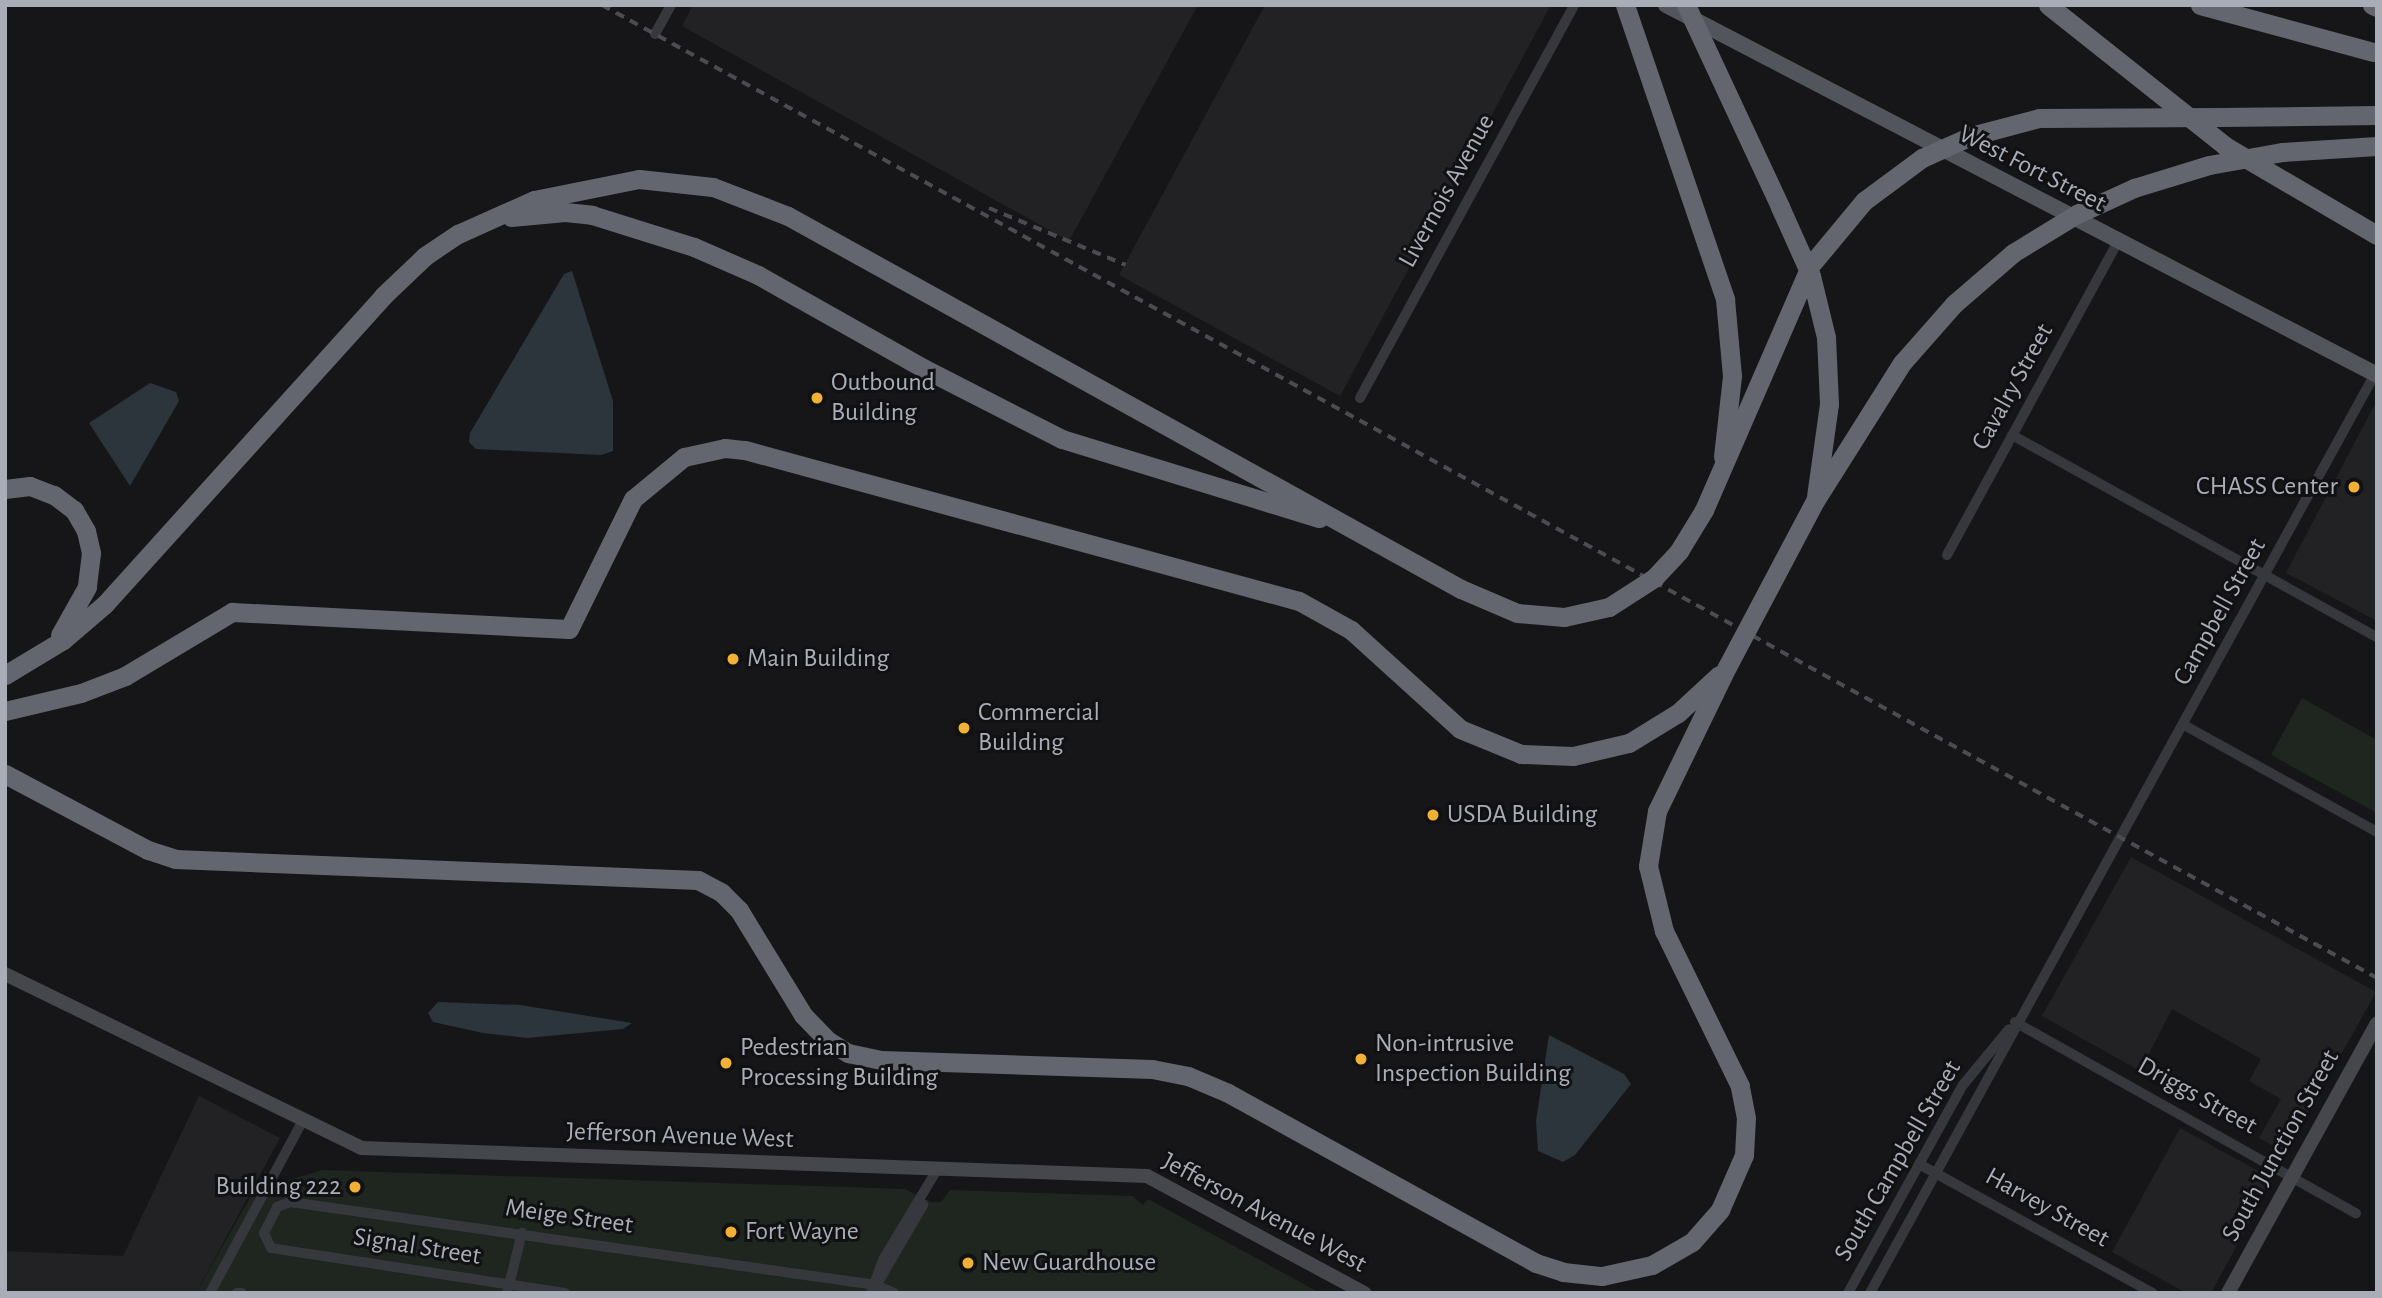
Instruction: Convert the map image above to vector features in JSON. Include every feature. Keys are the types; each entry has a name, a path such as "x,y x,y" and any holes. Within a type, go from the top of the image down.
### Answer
{"highway":[{"path":"1625,5 1720,279 1732,376 1721,471"},
{"path":"1686,5 1811,276 1826,337 1829,404 1815,501"},
{"path":"2048,5 2225,146 2377,236"},
{"path":"2200,5 2375,52"},
{"path":"2252,5 2375,52"},
{"path":"2372,5 2377,7"},
{"path":"5,675 42,654 105,604 399,280 443,243 470,227 543,197 623,181 692,183 743,196 814,229 1461,589 1506,610 1540,617 1578,615 1609,607 1645,586 1671,561 1701,516 1810,266 1851,213 1890,179 1944,146 2024,120 2071,116 2377,116"},
{"path":"5,774 148,849 175,859 698,880 714,887 739,910 809,1022 848,1053 882,1060 1152,1069 1188,1076 1228,1093 1536,1263 1592,1276 1640,1270 1671,1256 1699,1236 1733,1188 1746,1144 1740,1086 1660,921 1648,866 1657,811 1727,667 1815,501 1902,363 1954,304 2013,253 2077,214 2134,188 2209,165 2283,152 2377,146"},
{"path":"470,227 565,212 638,226 758,275 923,368 1062,439 1363,533"},
{"path":"5,711 111,682 232,612 569,629 619,522 641,490 684,457 736,448 1299,601 1351,630 1460,729 1507,750 1553,757 1597,753 1642,737 1678,713 1727,667"},
{"path":"5,489 38,488 63,500 79,516 90,546 83,598 67,626 42,654"}],"main road":[{"name":"West Fort Street","path":"1666,5 2376,373"},
{"name":"Jefferson Avenue West","path":"5,974 340,1141 370,1150 938,1168 1152,1178 1364,1293"},
{"name":"South Junction Street","path":"2228,1293 2377,1023"}],"street":[{"path":"655,34 671,5"},
{"name":"Livernois Avenue","path":"1360,398 1574,5"},
{"name":"Cavalry Street","path":"1947,555 2118,241"},
{"name":"Campbell Street","path":"2121,838 2376,373"},
{"path":"2012,435 2377,637"},
{"path":"2183,725 2377,832"},
{"name":"South Campbell Street","path":"1870,1293 2003,1053 2015,1022 2121,838"},
{"name":"South Campbell Street","path":"1848,1293 1963,1085 2015,1022"},
{"name":"Driggs Street","path":"2015,1022 2293,1175 2356,1213"},
{"path":"210,1293 302,1122"},
{"name":"Harvey Street","path":"1919,1164 2153,1293"},
{"path":"874,1289 884,1258 938,1168"},
{"name":"Meige Street","path":"265,1243 264,1233 276,1207 285,1202 522,1233 894,1293"},
{"path":"508,1288 522,1233"},
{"name":"Signal Street","path":"265,1243 271,1248 508,1288 565,1293"}],"shaded area":[{"path":"693,5 1198,5 1069,241 682,26"},
{"path":"1265,5 1551,5 1340,396 1119,275"},
{"path":"572,271 613,401 613,451 601,455 476,449 469,442 470,433 564,274"},
{"path":"150,383 176,392 179,401 130,486 89,423"},
{"name":"CHASS Center","path":"2377,402 2377,621 2286,573"},
{"path":"2302,698 2377,740 2377,813 2271,755"},
{"path":"2131,857 2376,992 2286,1153 2259,1138 2281,1099 2249,1081 2261,1059 2172,1009 2140,1071 2042,1016"},
{"path":"438,1002 520,1005 632,1023 623,1029 527,1038 483,1033 433,1022 428,1013"},
{"path":"1549,1035 1624,1074 1631,1084 1575,1155 1563,1162 1538,1151 1536,1121"},
{"path":"199,1096 280,1138 196,1293 5,1293 5,1251 123,1256"},
{"path":"2180,1128 2273,1179 2211,1293 2186,1293 2112,1252"},
{"name":"Fort Wayne","path":"322,1170 905,1189 931,1202 941,1202 950,1190 1132,1196 1143,1205 1148,1199 1320,1293 196,1293 265,1171 283,1182"}],"railway":[{"path":"602,5 2377,978"},
{"path":"989,208 1126,265"}],"place":[{"name":"Outbound Building","path":"817,398"},
{"name":"CHASS Center","path":"2354,487"},
{"name":"Main Building","path":"733,659"},
{"name":"Commercial Building","path":"964,728"},
{"name":"USDA Building","path":"1433,815"},
{"name":"Non-intrusive Inspection Building","path":"1361,1059"},
{"name":"Pedestrian Processing Building","path":"726,1063"},
{"name":"Building 222","path":"355,1187"},
{"name":"Fort Wayne","path":"731,1232"},
{"name":"New Guardhouse","path":"968,1263"}]}
